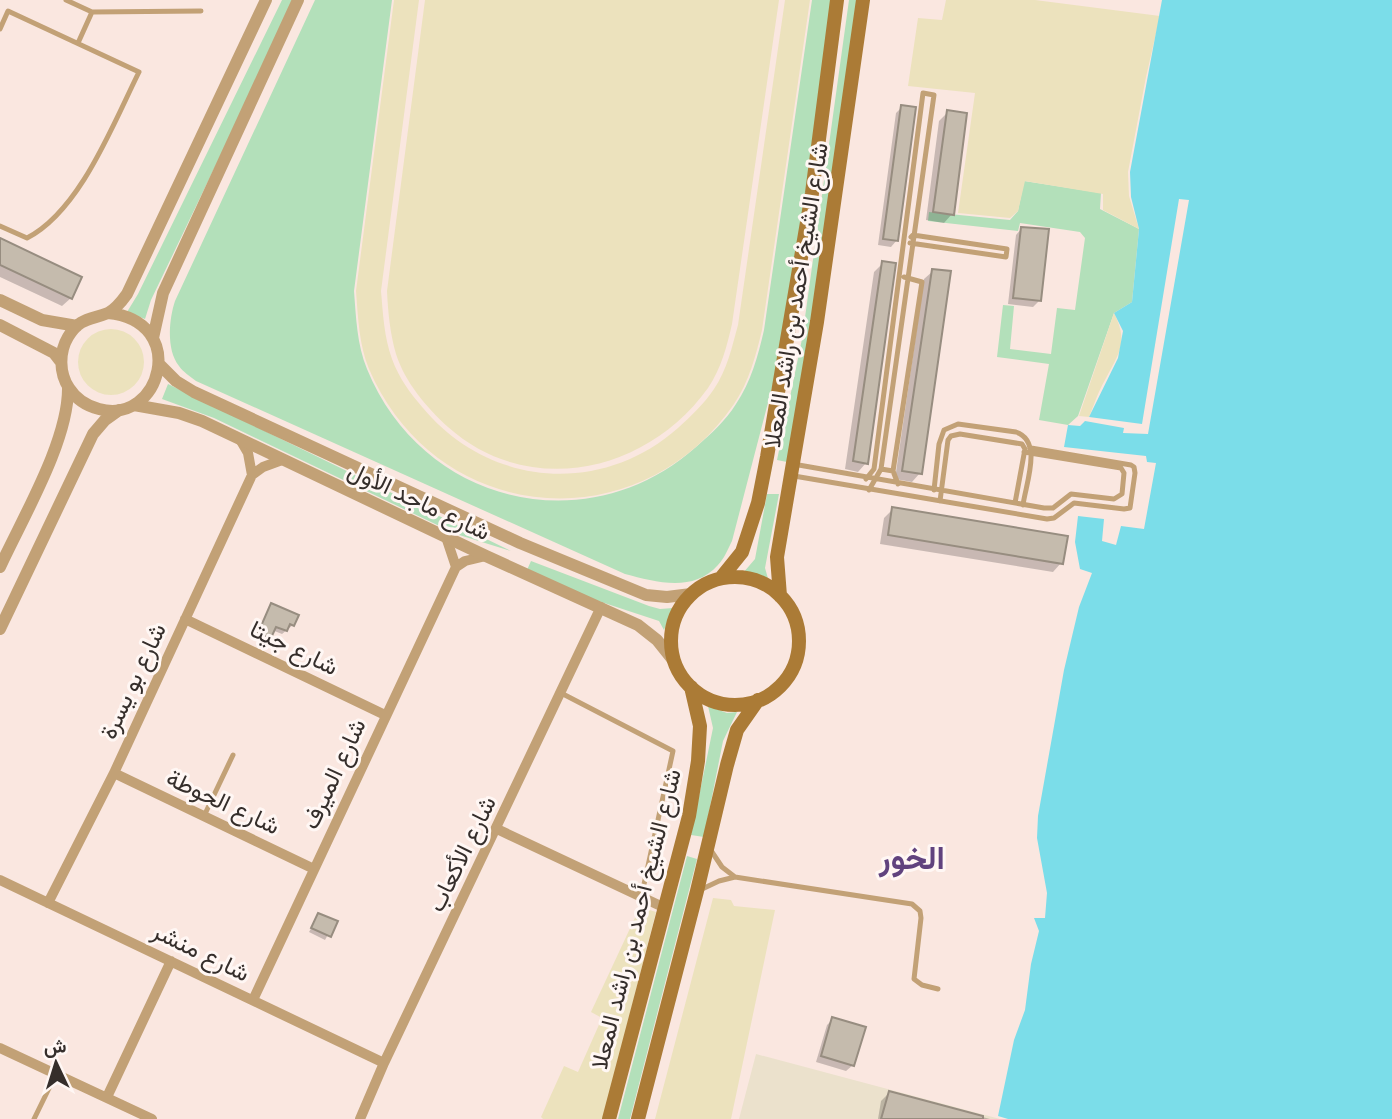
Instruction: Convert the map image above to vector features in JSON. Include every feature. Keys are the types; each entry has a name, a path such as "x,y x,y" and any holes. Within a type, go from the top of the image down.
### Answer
{"main road":[{"name":"شارع الشيخ أحمد بن راشد المعلا","path":"721,579 742,552 758,503 765,469 794,306 837,0"},
{"name":"شارع الشيخ أحمد بن راشد المعلا","path":"780,596 777,557 817,322 863,0"},
{"path":"743,578 763,584 780,596 792,613 798,633 797,654 790,674 776,689 758,700 734,705 711,701 683,680 673,660 670,636 677,613 691,594 700,587 721,579 743,578"},
{"name":"شارع الشيخ أحمد بن راشد المعلا","path":"608,1119 689,816 698,761 700,726 691,687"},
{"name":"شارع الشيخ أحمد بن راشد المعلا","path":"638,1119 737,730 758,700"}],"street":[{"path":"153,338 156,313 163,293 298,0"},
{"path":"108,313 119,305 140,270 264,1"},
{"path":"0,300 42,320 77,326"},
{"path":"0,629 93,434 105,420 134,405 147,394 156,380 158,350 153,338 145,327 134,319 108,313 86,319 77,326 68,337 61,362 68,387 78,399 90,407 120,410"},
{"path":"0,325 54,353 61,362"},
{"name":"شارع ماجد الأول","path":"159,364 176,381 194,392 520,543 646,595 667,597 691,594"},
{"path":"0,566 53,454 66,417 68,387"},
{"name":"شارع ماجد الأول","path":"134,405 179,413 601,607 638,625 657,640 673,660"},
{"path":"241,440 248,453 252,475 263,467 282,460"},
{"name":"شارع بو يسرة","path":"48,903 114,774 252,475"},
{"path":"446,537 456,567 465,561 486,556"},
{"name":"شارع الميرف","path":"253,1000 456,567"},
{"name":"شارع الأكعاب","path":"360,1119 384,1063 601,607"},
{"name":"شارع جيتا","path":"186,619 385,715"},
{"name":"شارع الحوطة","path":"114,774 314,869"},
{"path":"497,829 665,908"},
{"name":"شارع منشر","path":"0,880 384,1063"},
{"path":"107,1097 171,961"},
{"path":"0,1048 152,1119"}],"lane":[{"path":"66,0 92,12 201,11"},
{"path":"0,29 8,11 139,72 86,179 43,230 27,238 0,226"},
{"path":"78,43 92,12"},
{"path":"866,479 874,469 903,277 909,239 934,95 923,93 909,239 903,246 903,277 881,469 869,490"},
{"path":"909,239 1007,248 1006,257 909,239"},
{"path":"898,484 893,471 922,282 903,277"},
{"path":"934,490 940,437 951,426 958,424 1021,433 1028,439 1029,451 1019,504 1021,515"},
{"path":"792,470 875,480 934,490 941,491 1050,509 1069,495 1114,499 1122,494 1125,473 1121,468 1029,451 1020,443 955,434 947,440 941,491 940,502"},
{"path":"792,470 869,490 1051,519 1074,503 1130,508 1135,467 1029,451"},
{"path":"881,469 893,471"},
{"path":"561,693 673,751 641,898"},
{"path":"204,816 233,755"},
{"path":"708,845 722,867 735,877"},
{"path":"697,891 735,877 912,904 920,911 921,918 914,979 922,985 937,989"},
{"path":"34,1119 56,1074"}],"shaded area":[{"path":"756,1054 1000,1119 739,1119"}],"green space":[{"path":"282,0 295,0 151,300 145,319 127,312 138,294"},
{"path":"315,0 392,0 354,291 359,341 367,369 392,415 426,452 467,479 511,495 559,501 606,495 653,477 696,447 718,427 746,387 764,330 812,0 832,0 790,318 732,541 722,560 708,574 686,582 674,583 625,574 196,381 179,366 170,343 171,316 175,301"},
{"path":"849,0 861,0 839,166 787,462 777,460 802,339"},
{"path":"1024,181 1101,193 1100,209 1139,229 1132,302 1114,313 1078,416 1068,425 1039,420 1049,364 997,357 1003,305 1014,306 1010,349 1051,354 1057,308 1075,310 1085,238 1080,232 1020,223 1018,231 928,221 929,212 1010,220 1018,211"},
{"path":"168,384 511,551 456,534 214,418 162,399"},
{"path":"767,494 779,494 765,568 769,582 743,573 755,559"},
{"path":"531,561 649,606 673,608 664,630 659,621 583,596 527,570"},
{"path":"708,706 727,713 737,712 723,741 704,837 691,835 713,728"},
{"path":"687,856 697,859 630,1119 618,1119"}],"sand":[{"path":"394,0 419,0 381,291 384,325 392,359 409,391 423,408 449,434 479,454 512,467 546,473 580,473 614,465 647,450 678,428 706,400 719,382 738,325 785,0 810,0 762,330 751,368 734,404 694,449 646,480 594,496 541,498 489,486 441,460 400,421 369,369 361,341 356,291"},
{"path":"425,0 779,0 732,324 723,357 708,388 683,417 653,440 620,457 586,466 550,469 514,463 480,449 448,427 432,411 417,394 400,364 391,330 387,291"},
{"path":"946,0 1035,0 1160,16 1128,172 1129,196 1139,229 1103,210 1103,194 1025,181 1018,211 1010,218 958,213 975,93 908,86 918,18 942,20"},
{"path":"1114,313 1121,332 1118,355 1089,417 1079,416"},
{"path":"111,329 124,331 139,344 144,362 142,375 129,390 111,395 98,393 83,380 78,362 80,349 93,334"},
{"path":"713,898 731,900 734,906 775,910 731,1119 655,1119"},
{"path":"640,907 656,912 603,1119 543,1119 541,1117 564,1066 578,1072 602,1018 591,1012"}],"water":[{"path":"1162,0 1392,0 1392,1119 1008,1119 998,1116 1014,1040 1025,1010 1031,964 1039,931 1034,918 1045,918 1047,893 1037,838 1038,816 1064,670 1079,607 1092,573 1080,569 1075,542 1078,516 1104,519 1102,541 1116,545 1121,526 1144,529 1156,463 1147,462 1146,456 1064,447 1068,425 1080,426 1085,421 1124,428 1123,433 1148,434 1189,200 1179,199 1142,424 1089,417 1118,358 1123,331 1114,313 1132,302 1139,229 1131,197 1130,172"}],"building":[{"path":"901,105 916,107 898,241 883,239"},
{"path":"947,110 967,113 954,215 933,212"},
{"path":"1021,227 1049,229 1041,301 1013,298"},
{"path":"0,238 82,277 72,299 0,265"},
{"path":"882,261 896,263 868,464 853,461"},
{"path":"932,269 951,271 922,474 902,471"},
{"path":"892,507 1068,536 1063,564 888,535"},
{"path":"271,603 299,615 294,626 290,624 287,631 276,627 271,638 258,633"},
{"path":"318,913 338,921 331,937 311,928"},
{"path":"832,1017 866,1027 854,1066 821,1056"},
{"path":"889,1091 983,1116 983,1119 881,1119"}],"district":[{"name":"الخور","path":"912,858"}]}
